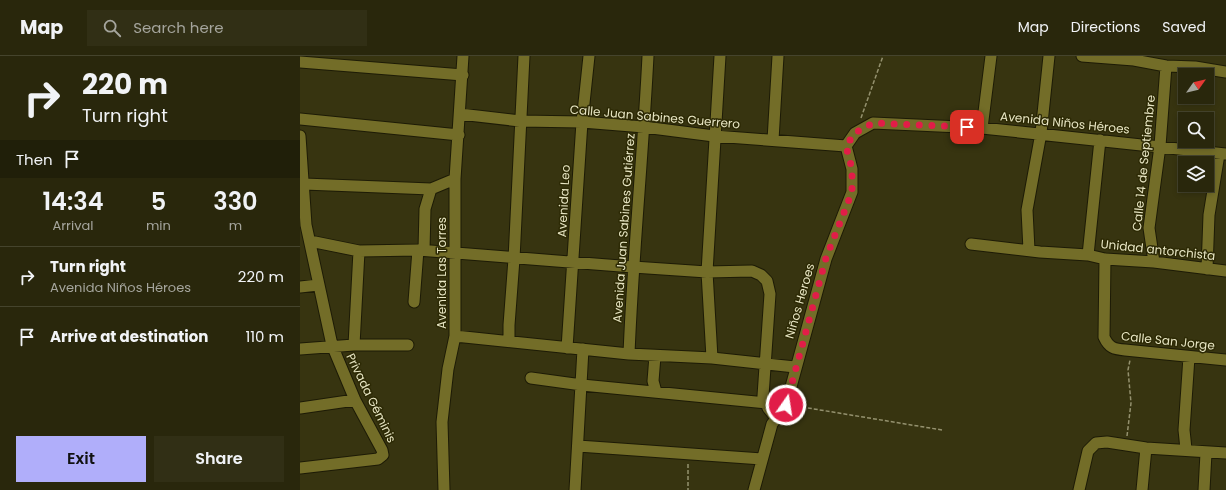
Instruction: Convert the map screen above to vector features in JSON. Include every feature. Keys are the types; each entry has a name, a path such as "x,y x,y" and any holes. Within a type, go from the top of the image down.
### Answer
{"street":[{"name":"Avenida Las Torres","path":"444,490 442,466 443,402 455,336 455,180 463,75 463,56"},
{"path":"509,341 524,56"},
{"name":"Avenida Leo","path":"567,348 574,262 582,122 589,56"},
{"name":"Avenida Juan Sabines Gutiérrez","path":"629,354 633,267 648,56"},
{"path":"712,358 707,272 720,56"},
{"path":"773,140 778,56"},
{"path":"982,128 991,56"},
{"path":"1029,250 1027,210 1041,133 1049,56"},
{"path":"1082,56 1134,58 1166,66 1196,62 1226,72"},
{"path":"300,62 463,75"},
{"name":"Calle 14 de Septiembre","path":"1154,262 1149,228 1160,146 1166,66"},
{"name":"Calle Juan Sabines Guerrero","path":"460,114 520,121 582,122 644,127 714,136 846,146"},
{"path":"300,119 459,135"},
{"name":"Avenida Niños Héroes","path":"846,146 855,133 873,123 982,128 1041,133 1223,154"},
{"name":"Privada Géminis","path":"300,136 301,167 304,184 303,226 310,241 318,285 332,345 355,400 382,450 382,457 378,459 300,468"},
{"path":"1088,255 1100,140"},
{"name":"Niños Heroes","path":"754,490 772,424 786,405 795,367 826,258 852,192 852,169 846,146"},
{"path":"1207,269 1209,215 1223,154"},
{"path":"304,184 431,189 455,180"},
{"path":"414,302 425,209 431,189"},
{"path":"310,241 360,251 421,250 514,259 707,272 752,271 761,275 767,281 770,294 763,396 776,418"},
{"name":"Unidad antorchista","path":"971,244 1088,255 1105,259 1154,262 1226,271"},
{"path":"354,344 360,251"},
{"name":"Calle San Jorge","path":"1105,259 1104,337 1108,345 1114,349 1226,360"},
{"path":"300,287 318,285"},
{"path":"455,336 629,354 712,358 795,367"},
{"path":"300,349 354,344 408,345"},
{"path":"575,490 583,349"},
{"path":"655,356 653,381 656,392"},
{"path":"1186,449 1184,430 1189,357"},
{"path":"531,378 582,385 766,403"},
{"path":"300,408 355,400"},
{"path":"1079,490 1088,451 1096,443 1107,442 1146,448 1186,449 1206,453 1226,453"},
{"path":"578,446 762,459"},
{"path":"1142,490 1146,448"},
{"path":"1204,490 1206,453"}],"path":[{"path":"860,119 883,56"},
{"path":"1126,446 1131,403 1128,370 1131,350"},
{"path":"786,405 942,430"},
{"path":"687,453 688,490"}],"route":[{"path":"786,405 795,367 826,258 852,192 852,169 846,146 855,133 873,123 967,127"}]}
